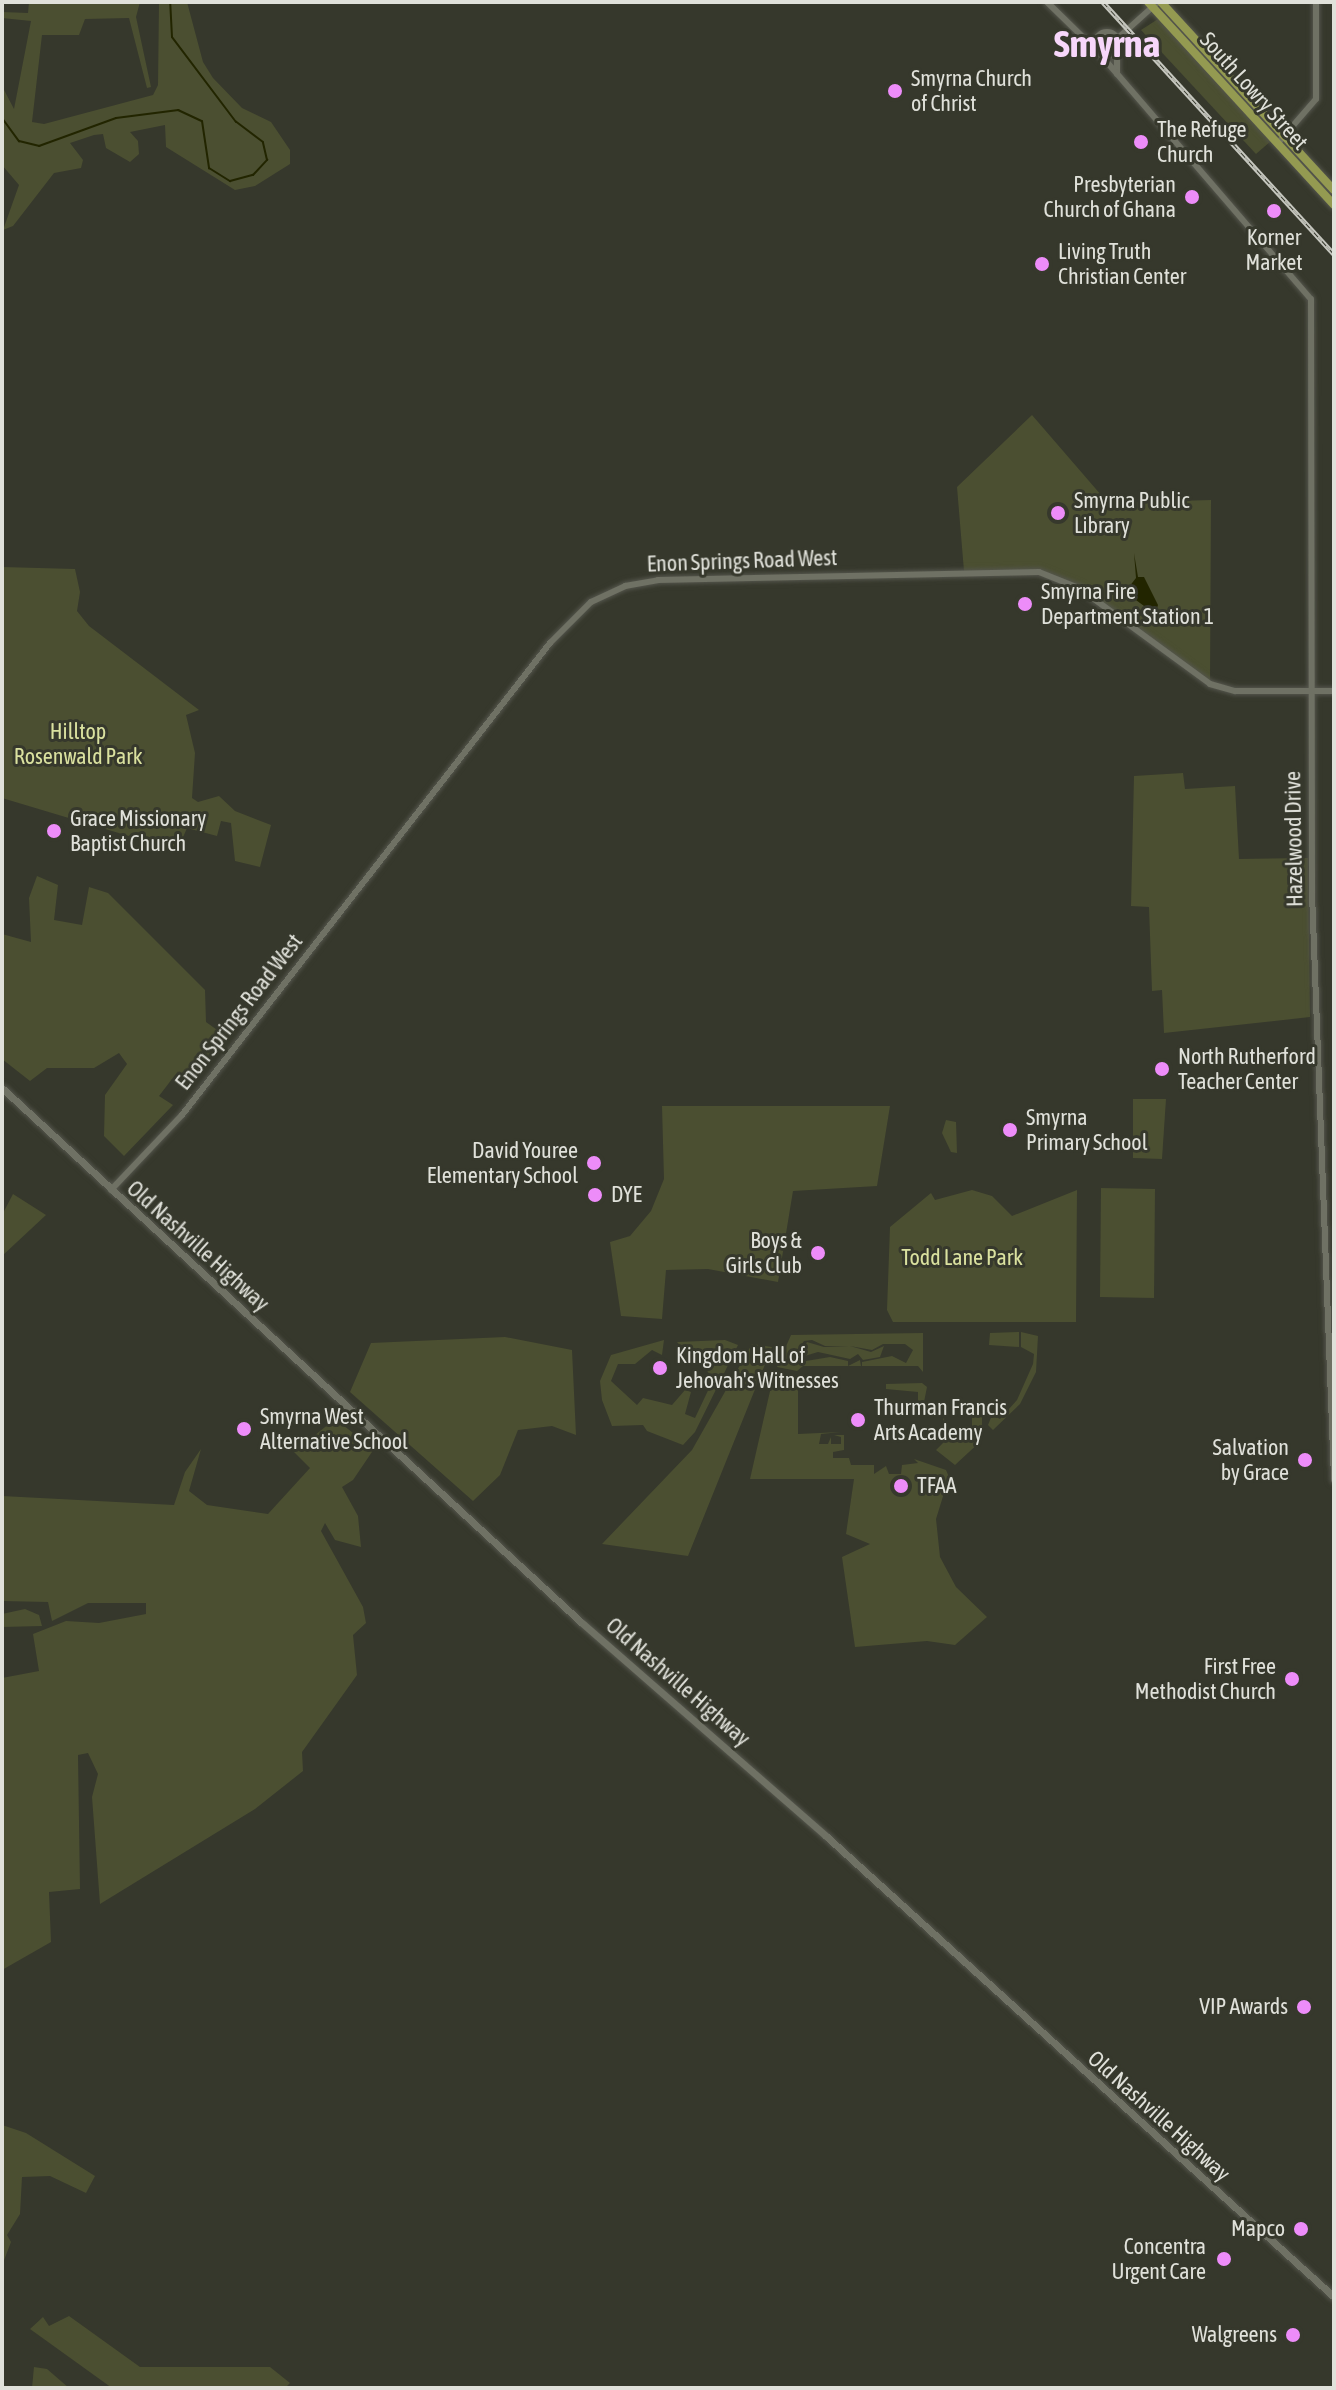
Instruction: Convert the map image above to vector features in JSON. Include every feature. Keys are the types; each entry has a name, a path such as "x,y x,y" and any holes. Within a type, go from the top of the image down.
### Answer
{"main road":[{"name":"South Lowry Street","path":"1155,4 1281,139 1334,205"},
{"path":"1281,139 1334,190"},
{"name":"Old Nashville Highway","path":"2,1088 110,1191 560,1603 814,1825 1334,2297"}],"street":[{"name":"Hazelwood Drive","path":"1047,2 1098,52 1310,296 1314,321 1309,692 1334,1480"},
{"path":"1281,139 1316,99 1316,2"},
{"path":"1117,74 1118,38 1155,4"},
{"path":"1077,31 1098,36 1110,32 1118,38"},
{"path":"1098,36 1098,52 1117,51"},
{"name":"Enon Springs Road West","path":"110,1191 182,1115 550,643 591,602 623,587 658,580 1039,572 1079,588 1210,684 1235,691 1334,691"}],"green space":[{"path":"29,2 140,2 136,17 151,87 147,88 129,18 85,19 79,35 42,35 32,122 44,124 153,95 158,85 159,2 187,2 203,62 213,78 242,108 271,122 290,150 290,164 255,186 235,190 166,147 165,125 130,132 138,141 139,154 130,162 106,148 103,134 94,135 70,143 83,160 81,168 54,173 13,226 3,230 19,185 2,165 2,86 14,109 31,21 2,18 2,12 28,13"},
{"path":"1158,19 1271,141 1256,154 1141,30"},
{"path":"1032,415 1108,503 1211,500 1210,684 1085,592 1047,574 964,571 957,487"},
{"name":"Hilltop Rosenwald Park","path":"2,567 75,569 80,592 77,611 89,626 199,710 186,715 195,753 192,798 198,802 219,796 235,811 271,825 260,867 235,861 231,823 221,821 217,836 187,828 178,849 172,849 2,798"},
{"path":"1183,773 1185,789 1235,786 1239,859 1308,858 1310,1017 1164,1033 1162,990 1152,991 1149,907 1131,906 1134,776"},
{"path":"37,876 58,885 54,920 82,925 89,887 108,893 205,990 206,1022 227,1037 198,1076 172,1079 159,1096 173,1105 124,1156 104,1136 105,1095 127,1064 119,1053 94,1068 47,1068 30,1081 2,1059 2,934 31,942 29,898"},
{"path":"1133,1099 1166,1099 1162,1159 1133,1158"},
{"path":"662,1106 890,1106 877,1186 793,1191 778,1282 708,1269 666,1270 662,1319 621,1316 610,1242 630,1236 651,1211 664,1179"},
{"path":"946,1120 956,1122 957,1153 951,1152 942,1133"},
{"path":"1101,1188 1155,1189 1154,1298 1100,1297"},
{"name":"Todd Lane Park","path":"972,1190 992,1196 1012,1216 1077,1190 1076,1322 893,1322 887,1310 890,1227 931,1193 935,1200"},
{"path":"13,1194 46,1215 2,1256 2,1215"},
{"path":"1019,1332 1019,1347 989,1345 990,1333"},
{"path":"1021,1332 1038,1336 1036,1372 1020,1404 993,1430 988,1425 992,1415 1000,1419 1017,1400 1033,1364 1034,1354 1021,1347"},
{"path":"923,1333 923,1372 918,1366 862,1366 862,1362 892,1356 906,1363 913,1350 905,1344 883,1344 872,1350 850,1346 871,1352 884,1346 880,1357 863,1360 858,1354 850,1359 818,1352 798,1358 807,1342 824,1347 849,1346 825,1346 812,1340 804,1341 796,1352 795,1358 800,1362 830,1357 848,1361 848,1366 803,1366 797,1371 777,1367 791,1335"},
{"path":"505,1337 572,1350 576,1435 552,1426 518,1430 500,1475 473,1501 350,1392 371,1343"},
{"path":"664,1340 662,1355 652,1350 635,1364 618,1364 611,1381 637,1405 643,1398 672,1405 685,1390 691,1392 685,1414 695,1418 713,1380 699,1358 692,1359 677,1342 725,1340 738,1345 695,1432 683,1445 647,1431 643,1425 612,1426 602,1400 600,1381 611,1355"},
{"path":"752,1344 772,1347 688,1556 602,1544 692,1450"},
{"path":"773,1378 798,1382 798,1434 841,1432 821,1434 819,1444 828,1444 831,1437 831,1444 841,1444 841,1437 834,1435 844,1435 844,1450 833,1452 833,1458 849,1458 851,1465 874,1465 874,1474 886,1466 889,1474 901,1474 902,1465 918,1463 914,1459 946,1470 949,1477 936,1519 940,1557 956,1587 987,1617 955,1645 927,1641 855,1647 842,1557 870,1544 846,1534 854,1479 750,1479"},
{"path":"922,1383 927,1387 924,1402 918,1402 918,1392 886,1389 886,1384"},
{"path":"972,1410 982,1417 982,1440 955,1465 936,1450 943,1443 943,1417 947,1433 972,1432"},
{"path":"335,1419 374,1449 353,1480 342,1487 358,1516 361,1547 335,1540 325,1523 321,1531 363,1607 366,1623 353,1635 357,1675 302,1752 303,1771 255,1809 100,1904 92,1797 98,1774 88,1753 78,1755 80,1889 49,1892 51,1942 2,1970 2,1678 39,1671 33,1634 66,1621 99,1623 146,1614 146,1603 88,1603 52,1621 48,1602 2,1601 2,1496 174,1505 185,1472 201,1449 189,1491 207,1505 268,1514 310,1468 294,1452"},
{"path":"25,1609 39,1615 42,1626 2,1627 2,1614"},
{"path":"2,2125 26,2133 95,2176 86,2193 50,2176 22,2177 20,2214 7,2235 11,2242 3,2263"},
{"path":"69,2316 140,2367 270,2367 290,2383 285,2388 112,2388 30,2329 43,2317 49,2326"},
{"path":"34,2367 47,2369 69,2388 32,2388"}],"shaded area":[{"path":"1134,553 1138,577 1144,577 1158,605 1155,614 1125,592 1136,578"}],"waterway":[{"path":"2,118 19,141 39,146 116,118 178,110 202,121 209,168 230,181 253,175 267,160 263,142 236,122 172,37 170,2"}],"railway":[{"path":"1103,2 1334,254"}],"place":[{"name":"Smyrna Church of Christ","path":"895,91"},
{"name":"The Refuge Church","path":"1141,142"},
{"name":"Presbyterian Church of Ghana","path":"1192,197"},
{"name":"Korner Market","path":"1274,211"},
{"name":"Living Truth Christian Center","path":"1042,264"},
{"name":"Smyrna Public Library","path":"1058,513"},
{"name":"Smyrna Fire Department Station 1","path":"1025,604"},
{"name":"Grace Missionary Baptist Church","path":"54,831"},
{"name":"North Rutherford Teacher Center","path":"1162,1069"},
{"name":"Smyrna Primary School","path":"1010,1130"},
{"name":"David Youree Elementary School","path":"594,1163"},
{"name":"DYE","path":"595,1195"},
{"name":"Boys & Girls Club","path":"818,1253"},
{"name":"Kingdom Hall of Jehovah's Witnesses","path":"660,1368"},
{"name":"Thurman Francis Arts Academy","path":"858,1420"},
{"name":"Smyrna West Alternative School","path":"244,1429"},
{"name":"Salvation by Grace","path":"1305,1460"},
{"name":"TFAA","path":"901,1486"},
{"name":"First Free Methodist Church","path":"1292,1679"},
{"name":"VIP Awards","path":"1304,2007"},
{"name":"Mapco","path":"1301,2229"},
{"name":"Concentra Urgent Care","path":"1224,2259"},
{"name":"Walgreens","path":"1293,2335"}],"district":[{"name":"Smyrna","path":"1107,44"}]}
